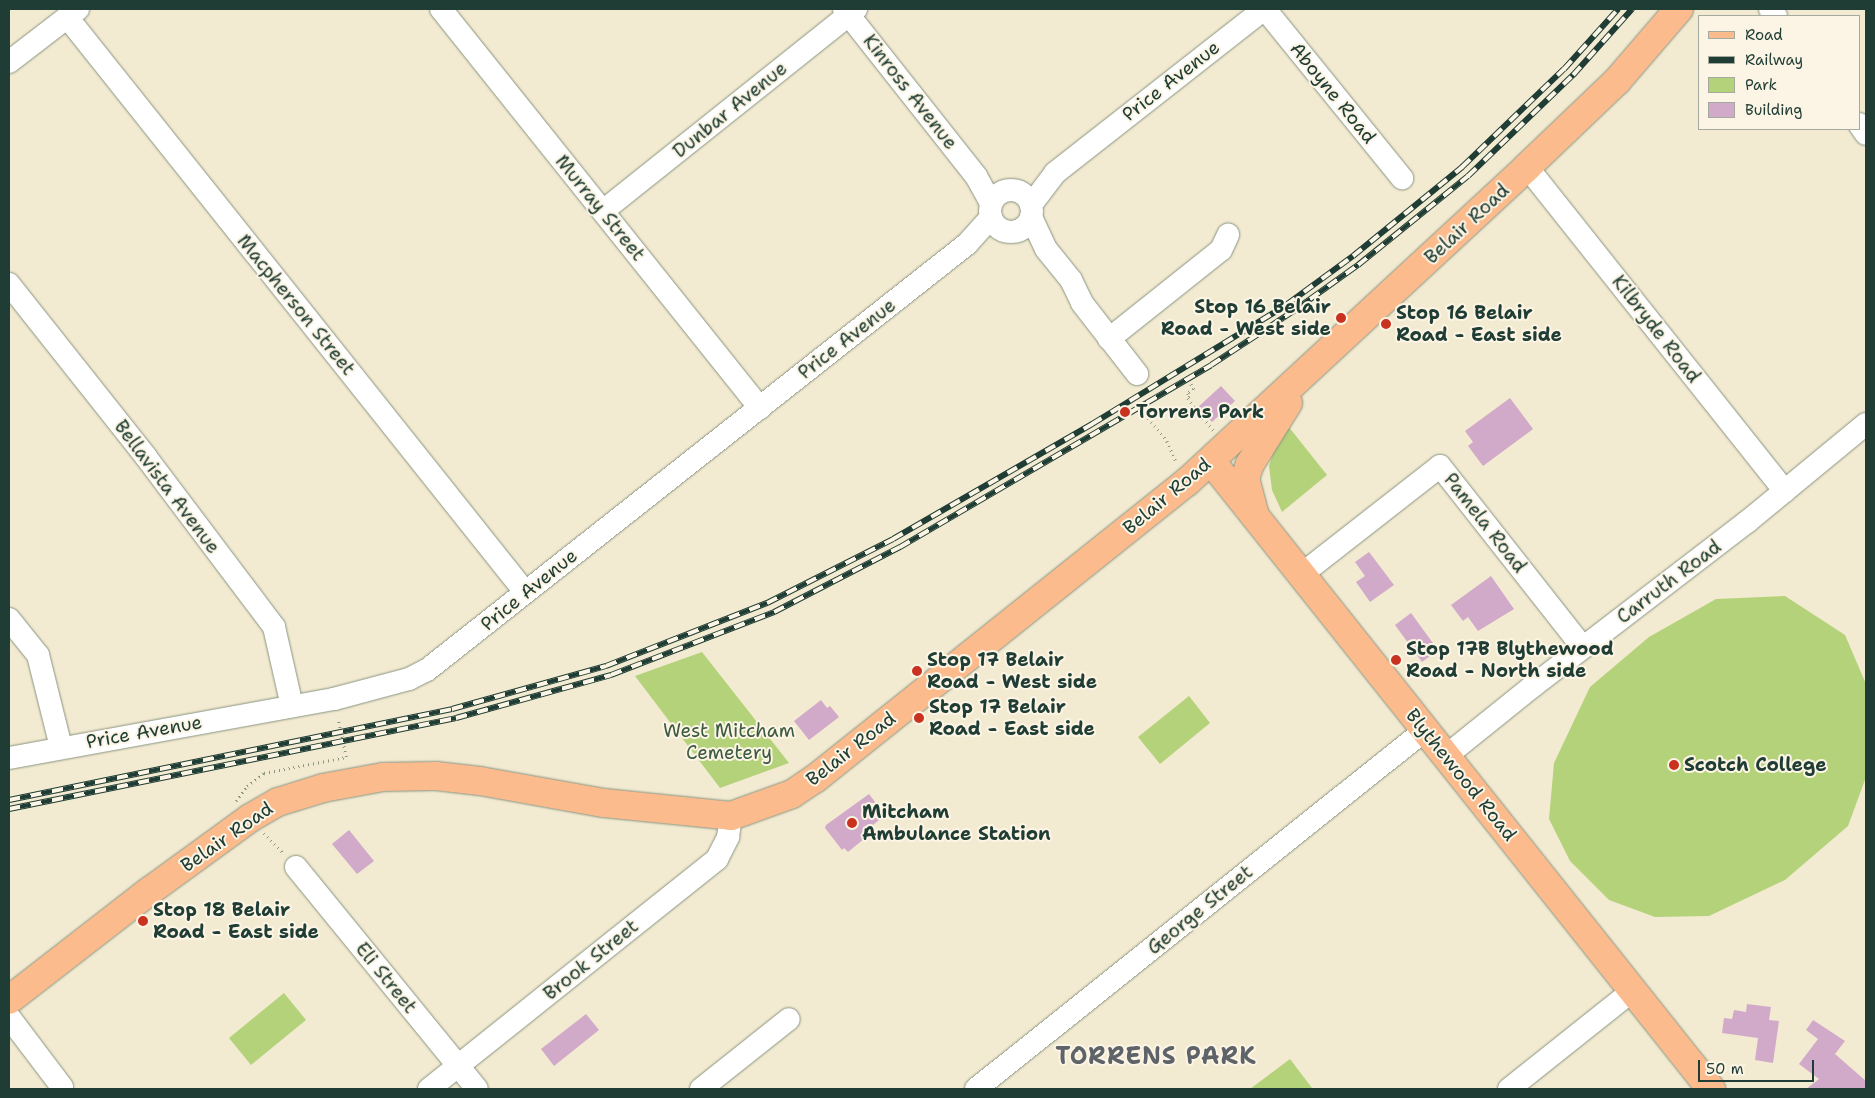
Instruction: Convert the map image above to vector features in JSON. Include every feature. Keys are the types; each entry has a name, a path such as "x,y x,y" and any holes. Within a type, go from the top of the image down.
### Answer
{"main road":[{"name":"Belair Road","path":"9,1000 151,890 241,812 323,788 383,777 436,776 480,781 604,803 731,816 792,794 816,778 1194,460 1308,373 1617,80 1679,9"},
{"path":"1259,524 1250,502 1245,480 1250,464 1308,373"},
{"name":"Blythewood Road","path":"1194,460 1259,524 1302,574 1711,1089"}],"street":[{"name":"Price Avenue","path":"9,758 61,747 334,699 409,679 427,670 1264,9"},
{"name":"Aboyne Road","path":"1264,9 1402,178"},
{"name":"Kinross Avenue","path":"850,11 976,176 1046,249 1071,280 1082,303 1137,374"},
{"name":"Dunbar Avenue","path":"603,211 850,11"},
{"name":"Murray Street","path":"450,12 603,211 760,408"},
{"path":"9,62 72,13"},
{"name":"Macpherson Street","path":"72,13 526,592"},
{"name":"Kilbryde Road","path":"1527,167 1785,491"},
{"path":"1108,339 1221,250 1228,235"},
{"name":"Bellavista Avenue","path":"9,284 140,450 274,627 292,706"},
{"name":"Carruth Road","path":"1446,756 1785,491 1866,424"},
{"name":"Pamela Road","path":"1302,574 1440,466 1583,648"},
{"path":"9,618 38,655 61,747"},
{"name":"George Street","path":"976,1089 1424,730"},
{"name":"Brook Street","path":"429,1089 717,859 728,837 731,816"},
{"name":"Eli Street","path":"296,867 477,1089"},
{"path":"1509,1089 1632,991"},
{"path":"9,1017 62,1087"},
{"path":"701,1089 789,1019"}],"path":[{"path":"1148,418 1167,441 1194,460 1214,431 1188,398 1190,396 1188,393 1194,389 1191,384"},
{"path":"296,867 241,812 247,786 264,774 346,757 334,699"}],"green space":[{"path":"1288,426 1327,475 1282,512 1272,490 1269,466 1275,446"},
{"path":"1785,596 1845,635 1866,684 1866,777 1848,826 1785,880 1709,916 1655,917 1609,900 1570,861 1549,819 1554,763 1590,687 1649,637 1716,599"},
{"name":"West Mitcham Cemetery","path":"702,652 789,763 720,788 635,676"},
{"path":"1189,696 1210,723 1160,764 1138,737"},
{"path":"284,993 306,1020 251,1065 229,1038"},
{"path":"1290,1059 1312,1088 1250,1089"}],"building":[{"path":"1221,386 1235,401 1212,422 1198,407"},
{"path":"1510,398 1533,429 1483,466 1468,446 1473,442 1465,431"},
{"path":"1369,552 1394,585 1370,602 1356,582 1365,576 1355,562"},
{"path":"1491,576 1514,609 1478,631 1468,617 1463,621 1451,605"},
{"path":"1411,613 1438,650 1422,662 1395,625"},
{"path":"821,700 827,708 830,706 839,717 809,740 794,721"},
{"name":"Mitcham Ambulance Station","path":"869,794 885,815 867,830 870,834 848,852 844,848 842,850 825,828 826,825"},
{"path":"349,830 374,861 357,874 332,844"},
{"path":"1747,1004 1771,1007 1769,1020 1779,1021 1773,1063 1755,1060 1758,1038 1722,1033 1724,1018 1732,1019 1734,1010 1746,1012"},
{"path":"586,1014 599,1030 554,1066 541,1049"},
{"path":"1813,1020 1845,1041 1835,1054 1866,1081 1866,1089 1806,1089 1819,1079 1799,1064 1818,1039 1806,1030"}],"railway":[{"path":"9,800 452,709 606,666 767,603 893,539 1092,424 1286,305 1353,256 1462,167 1564,69 1618,9"},
{"path":"9,809 456,718 611,675 774,612 900,547 1211,365 1292,312 1358,265 1468,176 1573,75 1632,9"}],"place":[{"name":"Stop 16 Belair Road - West side","path":"1341,318"},
{"name":"Stop 16 Belair Road - East side","path":"1386,324"},
{"name":"Torrens Park","path":"1125,412"},
{"name":"Stop 17B Blythewood Road - North side","path":"1396,660"},
{"name":"Stop 17 Belair Road - West side","path":"917,671"},
{"name":"Stop 17 Belair Road - East side","path":"919,718"},
{"name":"Scotch College","path":"1674,765"},
{"name":"Mitcham Ambulance Station","path":"852,823"},
{"name":"Stop 18 Belair Road - East side","path":"143,921"}],"district":[{"name":"TORRENS PARK","path":"1156,1057"}]}
